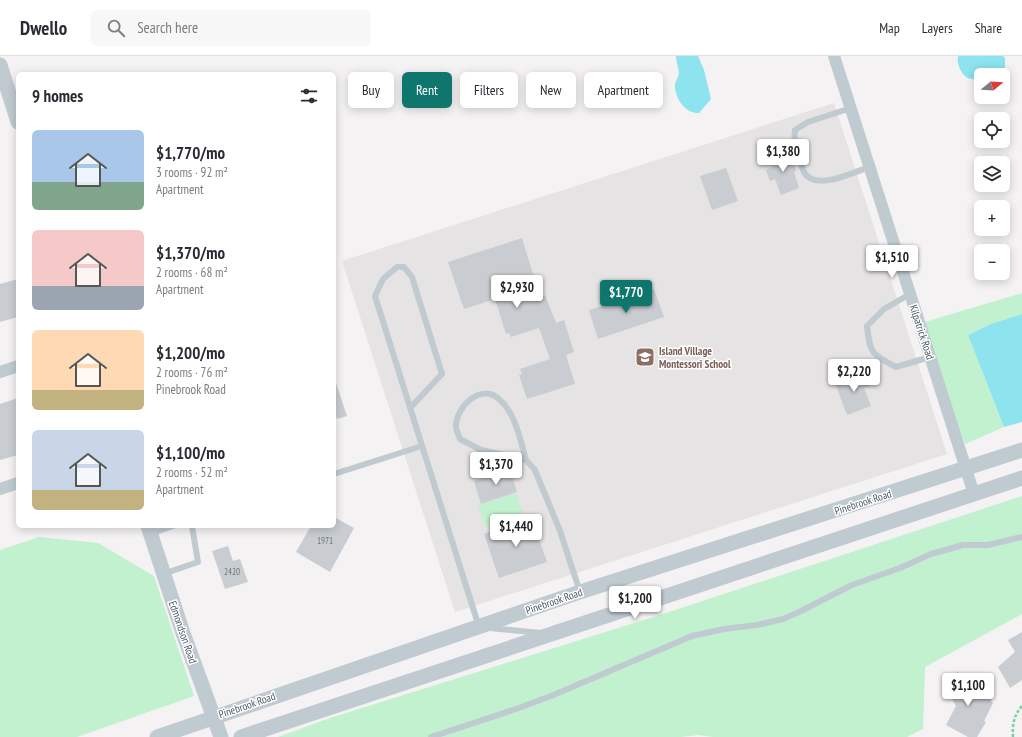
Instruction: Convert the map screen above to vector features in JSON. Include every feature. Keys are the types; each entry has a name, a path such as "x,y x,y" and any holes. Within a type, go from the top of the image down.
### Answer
{"street":[{"name":"Kilpatrick Road","path":"834,56 974,494"},
{"path":"0,65 16,116"},
{"path":"0,372 16,367"},
{"name":"Pinebrook Road","path":"157,737 580,592 1022,450"},
{"path":"241,737 1022,478"},
{"path":"0,489 16,484"},
{"name":"Edmondson Road","path":"149,530 183,633 222,737"}],"lane":[{"path":"851,108 808,122 795,130 793,139 804,173 811,179 822,182 839,178 869,167"},
{"path":"410,408 442,374 412,276 404,267 397,267 383,280 374,296 479,627 551,634"},
{"path":"910,294 884,309 867,326 869,347 879,359 896,367 930,357"},
{"path":"526,460 481,450 460,439 455,426 461,410 470,398 485,393 498,397 507,407 517,427 526,460 535,470 560,531 580,592"},
{"path":"336,473 422,446"},
{"path":"149,530 161,528"},
{"path":"164,574 198,562 192,528"},
{"path":"431,737 551,696 692,636 724,629 757,625 783,618 799,612 852,585 900,568 932,554 962,545 988,545 1022,537"}],"path":[{"path":"1013,737 1013,722 1015,714 1022,706"}],"shaded area":[{"name":"Island Village Montessori School","path":"834,103 947,454 455,612 342,261"}],"green space":[{"path":"1022,293 1022,314 991,324 968,335 1004,427 965,444 918,324"},
{"path":"516,493 523,514 485,526 478,505"},
{"path":"1022,496 1022,614 925,667 923,729 907,737 713,737 698,735 681,737 278,737 330,718 666,613"},
{"path":"39,537 98,543 154,576 194,696 77,737 0,737 0,550"}],"water":[{"path":"676,56 698,56 704,70 711,99 699,113 689,111 678,99 675,89 675,84 679,75"},
{"path":"958,56 1003,56 1005,58 1005,68 974,68 974,79 968,78 960,69"},
{"path":"1022,314 1022,422 1004,427 968,335 991,324"}],"building":[{"path":"786,151 789,161 792,160 796,171 794,172 799,188 781,195 775,179 770,181 766,170 772,167 769,157"},
{"path":"726,168 738,201 712,210 700,176"},
{"path":"522,238 540,297 545,295 556,323 564,320 574,352 566,355 575,384 527,399 519,375 522,374 520,369 550,359 539,328 511,337 509,333 506,334 495,299 464,309 448,262"},
{"path":"16,280 16,318 0,322 0,284"},
{"path":"654,289 664,317 598,339 589,310"},
{"path":"865,372 870,386 864,388 871,406 847,415 835,383"},
{"path":"336,383 347,416 337,419 336,416"},
{"path":"16,399 16,456 0,460 0,404"},
{"path":"510,469 517,492 481,504 474,481"},
{"path":"336,518 354,528 330,572 296,552 310,528 336,528"},
{"path":"532,518 547,562 499,578 484,534"},
{"path":"228,546 233,561 240,559 248,582 225,589 212,551"},
{"path":"1022,632 1022,680 1010,688 998,667 1015,652 1008,640"},
{"path":"958,672 964,681 966,680 976,698 980,689 993,696 991,701 993,703 984,721 986,722 977,737 968,737 946,725 956,706 948,691 951,689 945,680"}],"place":[{"name":"Island Village Montessori School","path":"645,357"}]}
